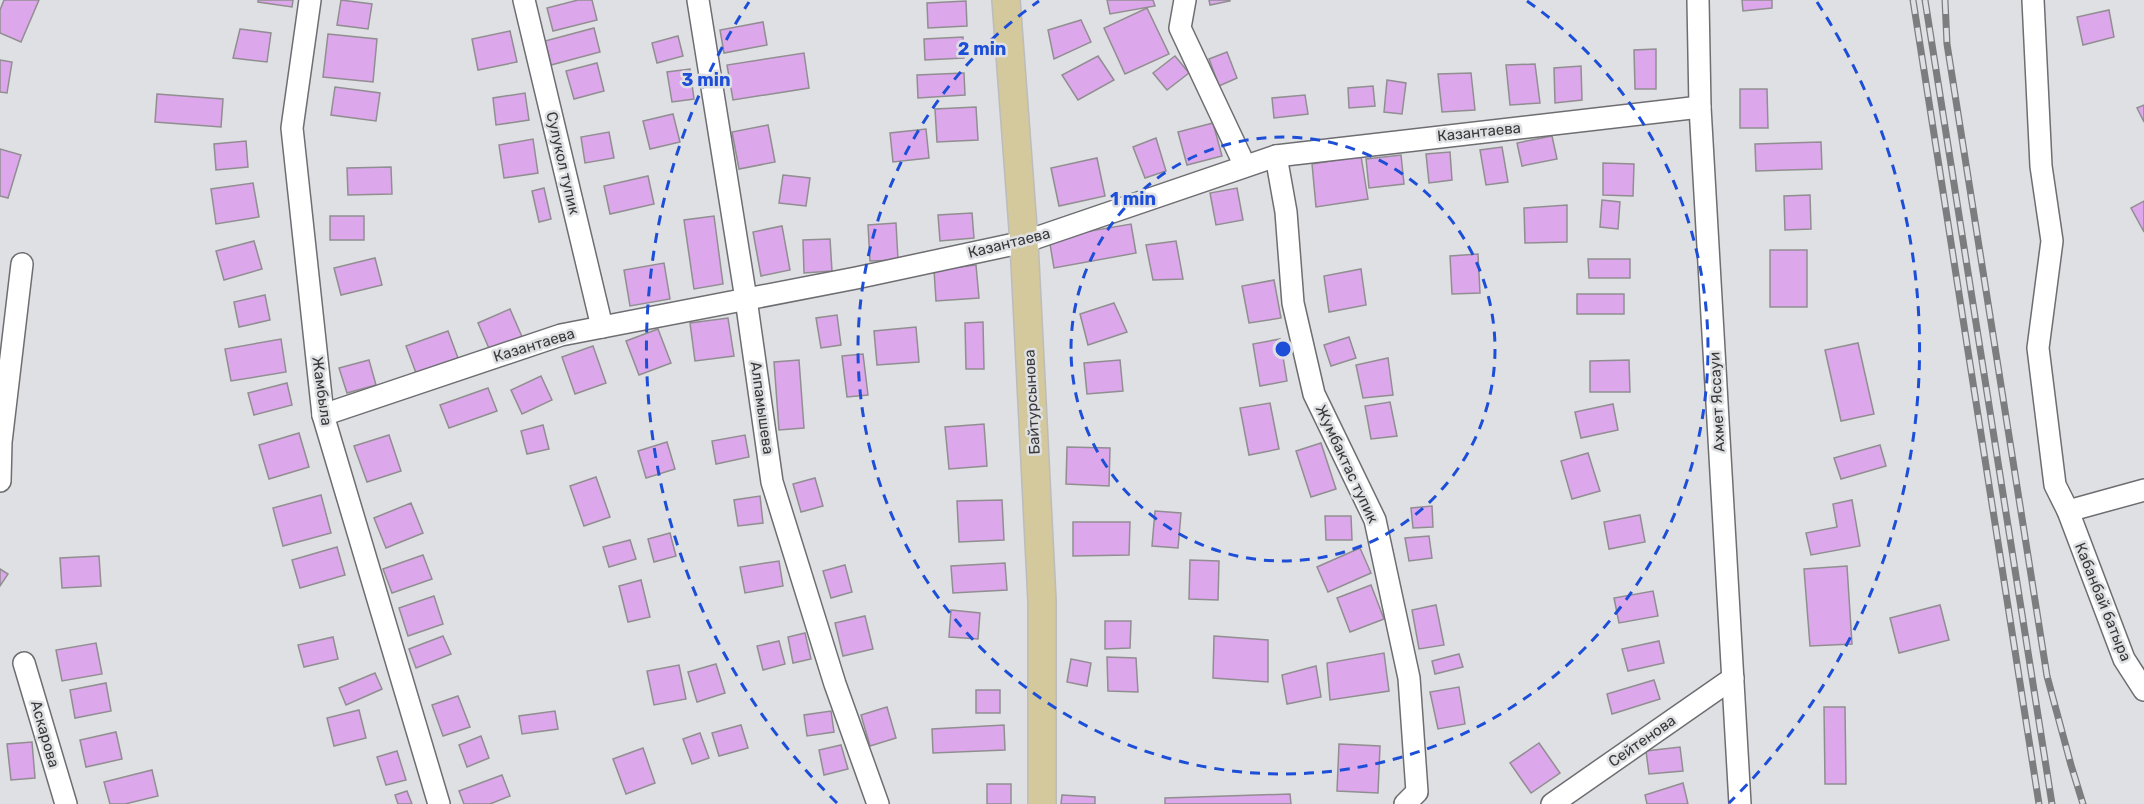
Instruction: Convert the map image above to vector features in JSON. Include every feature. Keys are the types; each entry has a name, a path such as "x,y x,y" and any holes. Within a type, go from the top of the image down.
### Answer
{"main road":[{"name":"Байтурсынова","path":"1006,0 1024,242 1042,601 1042,804"}],"street":[{"name":"Жамбыла","path":"310,0 292,128 323,415 439,804"},
{"name":"Сулукол тупик","path":"524,0 602,327"},
{"name":"Алпамышева","path":"698,0 746,299 772,482 835,684 878,804"},
{"path":"1185,0 1180,28 1245,166"},
{"name":"Ахмет Яссауи","path":"1698,0 1700,107 1740,804"},
{"name":"Кабанбай батыра","path":"2033,0 2041,166 2052,241 2038,348 2055,485 2068,511 2124,659 2144,690"},
{"name":"Казантаева","path":"323,415 561,335 1024,242 1276,156 1700,107"},
{"name":"Жумбактас тупик","path":"1276,156 1286,212 1293,303 1314,394 1375,520 1409,678 1417,792 1405,804"},
{"path":"0,481 1,442 22,264"},
{"path":"2068,511 2144,490"},
{"name":"Аскарова","path":"24,663 66,804"},
{"name":"Сейтенова","path":"1552,804 1733,678"}],"building":[{"path":"4,0 39,0 21,42 0,33 0,10"},
{"path":"258,0 293,0 292,7 258,2"},
{"path":"341,0 372,4 368,29 337,25"},
{"path":"578,0 592,0 597,20 553,31 547,8"},
{"path":"1107,0 1153,0 1155,6 1110,14"},
{"path":"1209,0 1230,0 1230,1 1210,5"},
{"path":"1742,0 1772,0 1772,8 1743,11"},
{"path":"966,1 967,26 928,28 927,3"},
{"path":"1147,8 1169,54 1125,74 1104,28"},
{"path":"2109,10 2114,37 2083,45 2077,17"},
{"path":"1081,20 1091,42 1054,59 1048,30"},
{"path":"763,22 767,45 724,53 720,30"},
{"path":"594,28 600,52 551,65 545,41"},
{"path":"240,29 271,33 267,62 233,58"},
{"path":"510,31 517,62 478,70 472,39"},
{"path":"328,34 377,39 373,82 323,77"},
{"path":"678,36 683,56 657,63 652,43"},
{"path":"963,37 964,58 925,60 924,39"},
{"path":"1656,49 1656,89 1635,89 1634,50"},
{"path":"1227,52 1237,78 1219,86 1209,59"},
{"path":"804,53 809,88 733,100 727,65"},
{"path":"1098,56 1114,80 1078,100 1062,75"},
{"path":"1175,56 1189,73 1167,90 1153,73"},
{"path":"0,60 12,62 7,93 0,92"},
{"path":"597,63 604,91 574,99 566,71"},
{"path":"1535,64 1540,103 1510,105 1506,65"},
{"path":"1581,66 1582,100 1555,103 1554,68"},
{"path":"690,69 694,99 672,102 667,72"},
{"path":"964,73 965,95 918,98 917,75"},
{"path":"1471,73 1475,110 1442,112 1438,74"},
{"path":"1387,80 1406,83 1402,114 1384,112"},
{"path":"1373,86 1375,106 1349,108 1348,88"},
{"path":"335,87 380,93 376,121 331,115"},
{"path":"1740,89 1767,89 1768,128 1740,128"},
{"path":"525,93 529,120 496,125 493,98"},
{"path":"157,94 223,99 221,127 155,122"},
{"path":"1305,95 1308,114 1274,118 1272,98"},
{"path":"2144,105 2144,122 2137,108"},
{"path":"976,107 978,140 937,142 935,109"},
{"path":"673,114 680,142 650,149 643,121"},
{"path":"1213,123 1222,156 1187,165 1178,132"},
{"path":"768,125 775,162 739,169 732,132"},
{"path":"926,129 929,158 893,162 890,133"},
{"path":"609,132 614,158 585,163 581,137"},
{"path":"1552,136 1557,159 1522,166 1517,143"},
{"path":"1156,138 1166,171 1145,178 1133,147"},
{"path":"533,139 538,173 504,178 499,145"},
{"path":"246,141 248,167 216,170 214,144"},
{"path":"1821,142 1822,169 1756,171 1755,144"},
{"path":"1502,147 1508,182 1486,185 1480,150"},
{"path":"0,149 21,155 8,198 0,196"},
{"path":"1450,152 1452,180 1429,183 1426,154"},
{"path":"1401,155 1404,184 1369,188 1366,159"},
{"path":"1361,156 1368,199 1316,207 1312,164"},
{"path":"1097,158 1105,196 1059,206 1051,168"},
{"path":"1603,163 1634,164 1633,196 1603,195"},
{"path":"391,167 392,194 348,195 347,168"},
{"path":"783,175 810,178 806,206 779,203"},
{"path":"648,176 654,204 610,214 604,186"},
{"path":"253,183 259,217 216,224 211,189"},
{"path":"544,188 551,219 539,222 532,191"},
{"path":"1237,188 1243,220 1216,225 1210,193"},
{"path":"1810,195 1811,229 1785,230 1784,196"},
{"path":"1602,200 1620,202 1618,229 1600,227"},
{"path":"2144,201 2144,232 2131,208"},
{"path":"1567,205 1567,242 1525,243 1524,208"},
{"path":"972,213 974,238 940,241 938,215"},
{"path":"330,216 364,216 364,240 330,240"},
{"path":"714,216 723,284 694,289 684,220"},
{"path":"896,223 898,260 870,261 868,225"},
{"path":"1131,224 1136,253 1054,268 1049,238"},
{"path":"782,226 790,270 761,276 753,232"},
{"path":"830,239 832,271 804,273 803,240"},
{"path":"254,241 262,269 224,280 216,251"},
{"path":"1176,241 1183,279 1153,280 1146,245"},
{"path":"1770,250 1807,250 1807,307 1770,307"},
{"path":"1478,254 1480,293 1452,294 1450,256"},
{"path":"375,258 382,285 341,295 334,268"},
{"path":"1588,259 1630,259 1630,278 1589,278"},
{"path":"664,263 670,299 630,306 624,270"},
{"path":"976,265 979,298 936,301 934,270"},
{"path":"1361,269 1366,305 1329,312 1324,276"},
{"path":"1274,280 1281,318 1249,323 1242,286"},
{"path":"1577,294 1624,294 1624,314 1577,314"},
{"path":"265,295 270,320 239,327 234,302"},
{"path":"1114,303 1127,332 1088,345 1080,314"},
{"path":"510,309 523,339 491,353 478,323"},
{"path":"837,315 841,345 821,348 816,318"},
{"path":"728,318 734,356 695,361 690,323"},
{"path":"983,322 984,369 966,369 965,323"},
{"path":"916,327 919,362 877,365 874,331"},
{"path":"658,329 671,363 639,375 626,341"},
{"path":"448,331 458,358 416,373 406,346"},
{"path":"1349,337 1356,358 1331,366 1324,345"},
{"path":"281,339 286,372 231,381 225,349"},
{"path":"1280,339 1287,381 1260,386 1253,344"},
{"path":"1858,343 1874,414 1841,421 1825,350"},
{"path":"593,346 606,383 575,394 562,357"},
{"path":"863,354 868,395 847,397 842,356"},
{"path":"1388,358 1393,395 1363,398 1356,365"},
{"path":"369,360 376,385 347,393 339,368"},
{"path":"799,360 804,428 779,430 774,362"},
{"path":"1120,360 1123,391 1087,394 1084,363"},
{"path":"1629,360 1630,392 1590,392 1590,361"},
{"path":"541,376 552,400 522,414 511,390"},
{"path":"287,383 292,405 254,415 248,393"},
{"path":"488,388 497,411 449,428 440,405"},
{"path":"1390,402 1397,436 1371,439 1365,406"},
{"path":"1270,403 1279,449 1249,455 1240,408"},
{"path":"1613,404 1618,430 1581,438 1575,412"},
{"path":"984,424 987,466 949,469 945,427"},
{"path":"543,425 549,449 527,454 521,431"},
{"path":"299,433 309,467 269,479 259,445"},
{"path":"389,435 401,471 367,482 354,446"},
{"path":"745,435 749,457 716,464 712,441"},
{"path":"667,442 675,469 646,478 638,451"},
{"path":"1321,443 1336,489 1311,497 1296,451"},
{"path":"1880,445 1886,466 1841,479 1834,458"},
{"path":"1067,447 1110,448 1109,486 1066,484"},
{"path":"1588,453 1600,491 1572,499 1561,461"},
{"path":"596,477 610,517 584,526 570,486"},
{"path":"815,478 823,506 801,512 793,484"},
{"path":"321,495 331,533 283,546 273,508"},
{"path":"760,496 763,523 738,526 734,500"},
{"path":"1002,500 1004,540 959,542 957,501"},
{"path":"1852,500 1860,546 1811,555 1806,533 1837,527 1833,504"},
{"path":"411,503 423,533 386,548 374,518"},
{"path":"1432,506 1433,527 1413,528 1411,508"},
{"path":"1155,511 1181,513 1178,548 1152,546"},
{"path":"1640,515 1645,542 1609,549 1604,522"},
{"path":"1325,516 1351,516 1352,540 1326,540"},
{"path":"1073,522 1130,522 1129,555 1073,556"},
{"path":"670,533 676,556 654,562 648,539"},
{"path":"1429,536 1432,558 1409,561 1405,538"},
{"path":"630,540 636,559 609,567 603,547"},
{"path":"337,547 345,575 300,588 292,560"},
{"path":"1360,548 1371,573 1328,592 1317,567"},
{"path":"423,555 432,579 392,593 383,569"},
{"path":"99,556 101,586 62,588 60,558"},
{"path":"1190,560 1219,561 1218,600 1189,599"},
{"path":"779,561 783,586 745,593 740,567"},
{"path":"1005,563 1007,590 953,593 951,566"},
{"path":"845,565 852,592 831,598 823,571"},
{"path":"1847,566 1852,644 1810,646 1804,569"},
{"path":"0,569 8,574 0,586"},
{"path":"641,580 650,617 628,622 619,586"},
{"path":"1371,585 1384,619 1350,632 1337,598"},
{"path":"1653,591 1658,616 1619,623 1614,598"},
{"path":"434,596 443,624 408,636 399,608"},
{"path":"1436,605 1444,645 1419,649 1412,610"},
{"path":"1940,605 1949,640 1899,653 1890,618"},
{"path":"951,610 980,613 978,639 949,637"},
{"path":"865,616 873,649 843,656 835,623"},
{"path":"1105,621 1131,621 1130,648 1105,649"},
{"path":"805,633 811,659 793,663 788,637"},
{"path":"443,636 451,654 416,668 409,649"},
{"path":"1214,636 1268,640 1268,682 1213,678"},
{"path":"333,637 338,659 304,667 298,645"},
{"path":"779,641 785,664 763,670 757,646"},
{"path":"1659,641 1664,663 1628,671 1622,649"},
{"path":"96,643 102,674 62,681 56,650"},
{"path":"1384,653 1389,691 1330,700 1327,663"},
{"path":"1459,654 1463,667 1435,674 1432,661"},
{"path":"1107,657 1136,658 1138,692 1108,691"},
{"path":"1071,659 1091,663 1087,686 1067,682"},
{"path":"716,664 725,693 697,702 688,672"},
{"path":"679,665 686,699 654,705 647,671"},
{"path":"1316,666 1321,697 1287,704 1282,675"},
{"path":"375,673 382,689 346,705 339,688"},
{"path":"1654,680 1660,699 1612,714 1607,694"},
{"path":"106,683 111,711 75,718 70,690"},
{"path":"1459,687 1465,724 1438,729 1430,692"},
{"path":"976,690 1000,690 1000,713 976,713"},
{"path":"458,696 470,727 443,736 432,705"},
{"path":"887,707 896,738 870,746 861,715"},
{"path":"1824,707 1845,707 1846,784 1825,784"},
{"path":"359,710 366,738 334,746 327,718"},
{"path":"555,711 558,729 522,734 519,716"},
{"path":"831,711 834,732 807,736 804,715"},
{"path":"741,725 748,748 719,756 712,733"},
{"path":"1004,725 1005,750 933,753 932,729"},
{"path":"116,732 122,759 86,767 80,740"},
{"path":"700,733 709,758 692,764 683,739"},
{"path":"481,736 489,758 467,767 459,745"},
{"path":"32,742 35,778 11,780 7,744"},
{"path":"1539,743 1560,773 1531,793 1510,763"},
{"path":"1339,744 1380,746 1378,793 1337,791"},
{"path":"841,745 848,769 824,775 819,750"},
{"path":"1680,747 1683,771 1649,774 1646,751"},
{"path":"643,748 655,783 626,794 613,759"},
{"path":"397,751 406,780 386,785 377,757"},
{"path":"152,770 158,796 125,804 110,804 104,782"},
{"path":"502,775 510,796 490,804 464,804 459,791"},
{"path":"1683,783 1688,804 1647,804 1645,795"},
{"path":"987,784 1011,784 1011,804 987,804"},
{"path":"407,791 412,804 398,804 395,795"},
{"path":"1290,794 1291,804 1165,804 1165,798"},
{"path":"1062,795 1095,797 1095,804 1061,804"}],"railway":[{"path":"1913,0 2039,804"},
{"path":"1925,0 2052,804"},
{"path":"1945,0 1947,44 2047,676 2083,804"}]}
